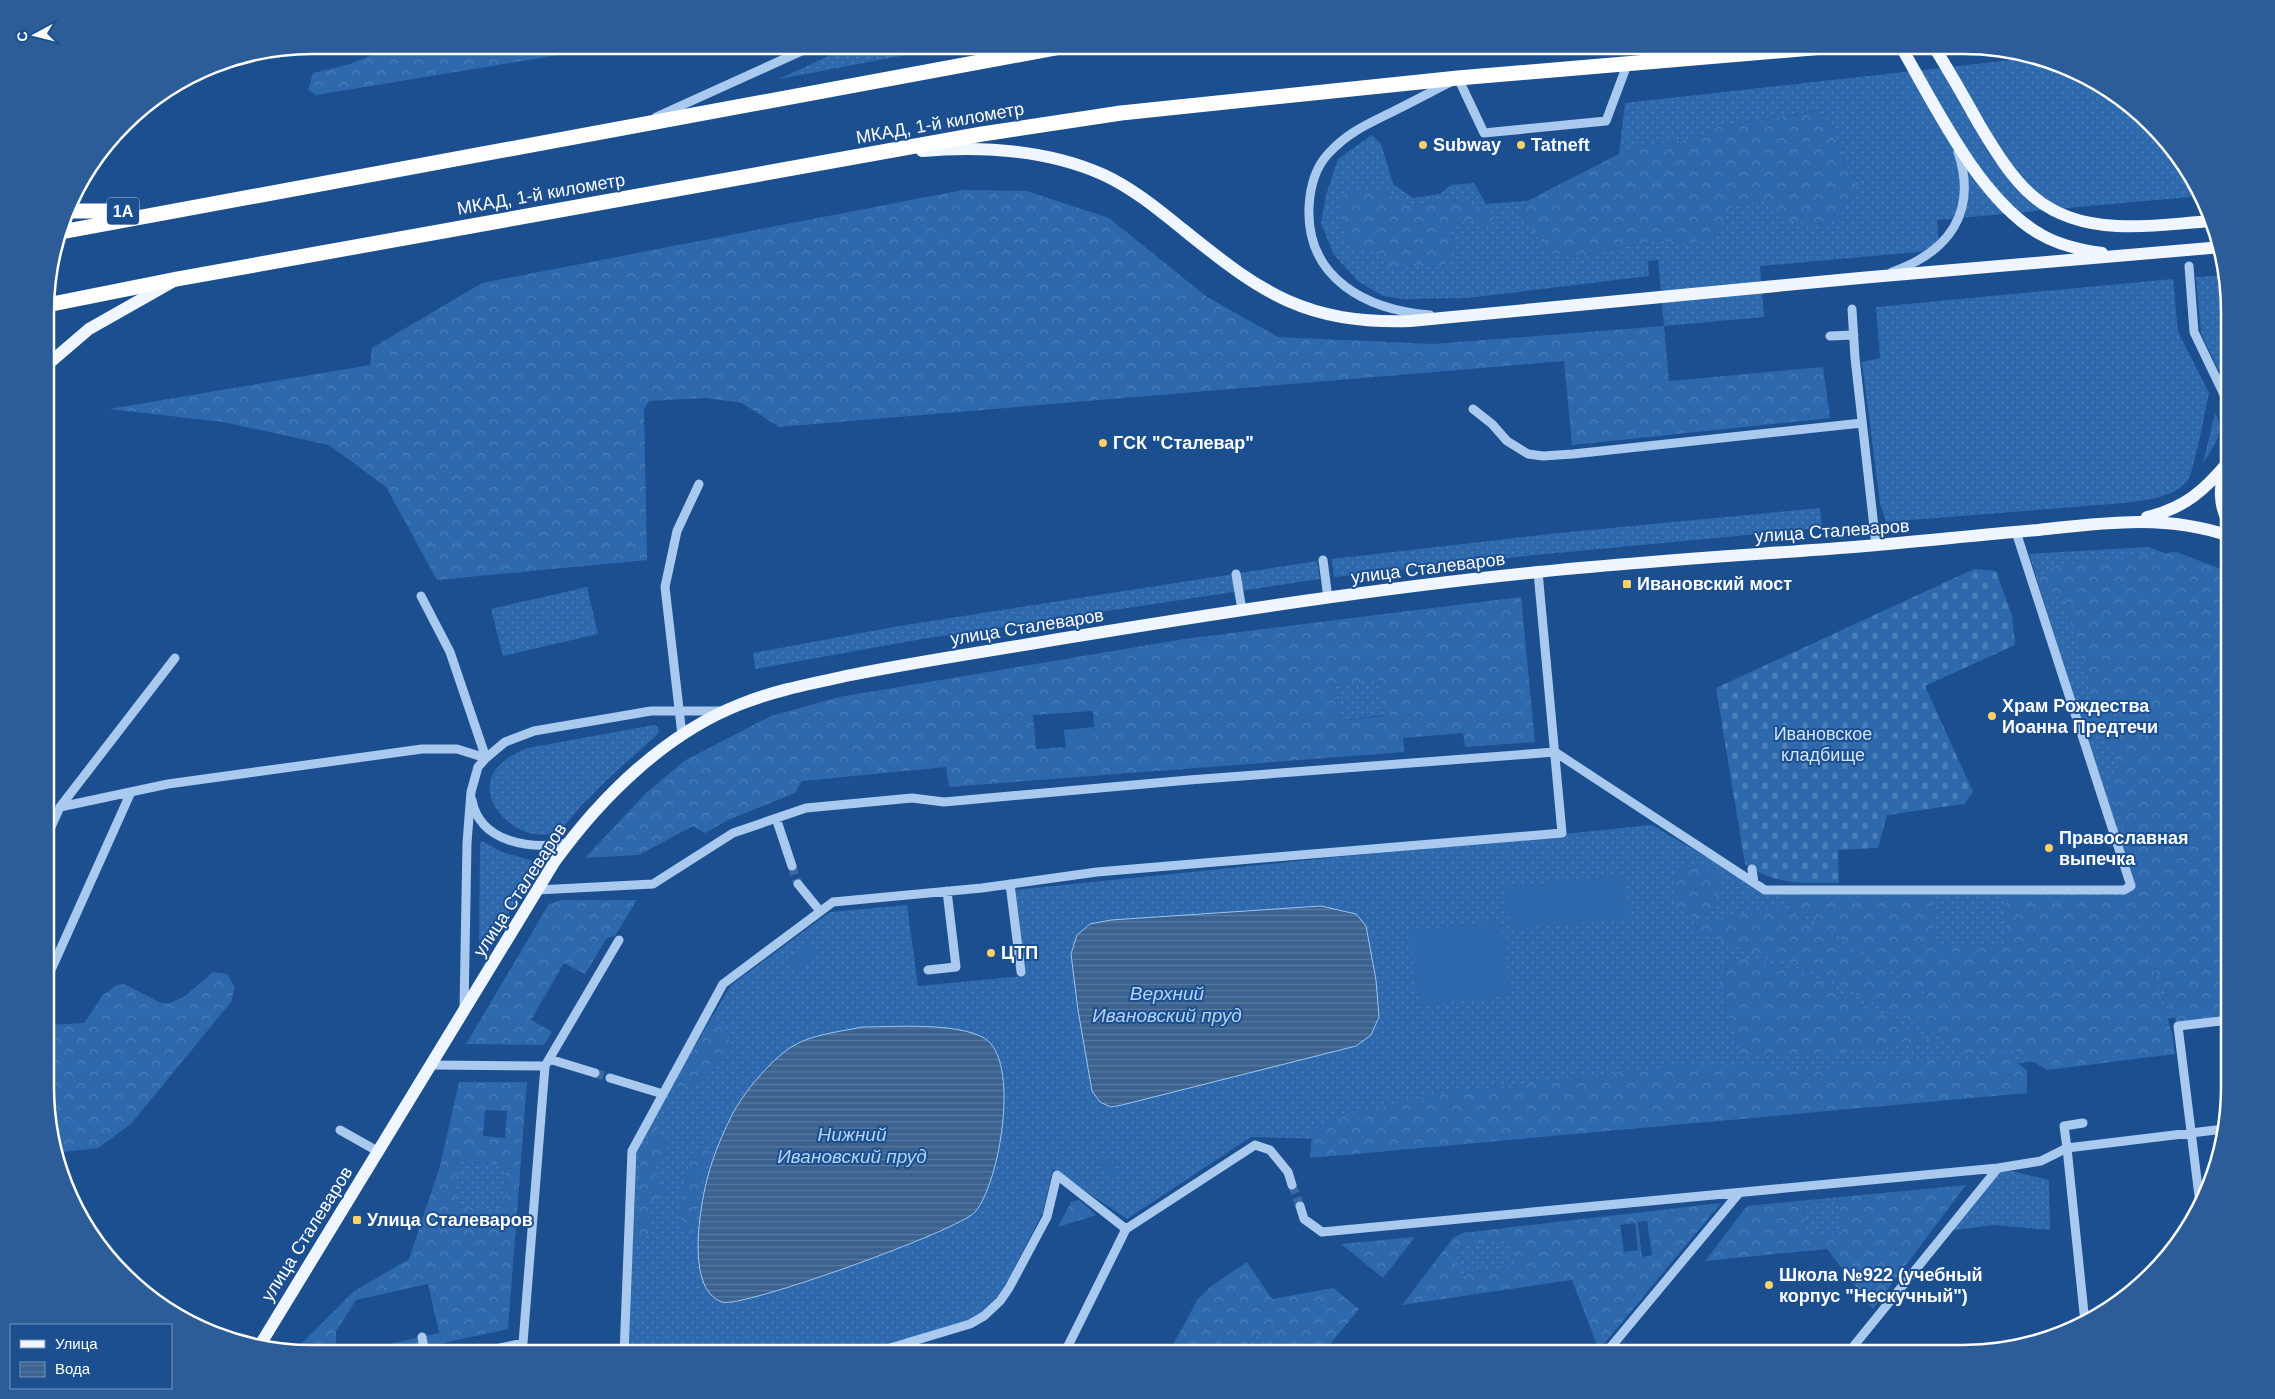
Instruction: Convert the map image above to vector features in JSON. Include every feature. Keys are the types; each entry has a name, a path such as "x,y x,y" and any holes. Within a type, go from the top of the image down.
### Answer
{"highway":[{"path":"67,231 1023,54"},
{"name":"МКАД, 1-й километр","path":"54,304 177,279 855,156 1121,113 1458,78 1749,54"},
{"name":"1A","path":"74,211 179,210"}],"main road":[{"path":"1905,54 1945,122 1983,180 2002,204 2040,234 2063,244 2087,251 2115,254 2149,253"},
{"path":"1938,54 2005,167 2022,188 2049,208 2068,217 2116,226 2147,226 2205,222"},
{"path":"855,156 950,148 996,150 1051,158 1083,166 1106,176 1132,191 1230,268 1290,303 1330,315 1377,322 2213,248"},
{"path":"54,359 89,329 177,279"},
{"path":"2132,521 2161,514 2187,502 2202,491 2221,471"},
{"path":"2132,521 2183,523 2221,533"},
{"name":"улица Сталеваров","path":"264,1340 537,890 568,843 593,813 640,768 682,735 710,718 770,694 802,685 885,668 1242,610 1328,598 1538,572 1876,545 2132,521"}],"street":[{"path":"638,125 795,54"},
{"path":"1455,316 1404,313 1380,306 1359,297 1340,284 1324,265 1314,245 1308,222 1309,196 1315,174 1326,156 1345,137 1364,124 1458,78 1484,133 1606,121 1628,65"},
{"path":"1860,278 1912,265 1928,256 1944,242 1954,227 1961,209 1965,189 1963,167 1945,122"},
{"path":"2189,266 2194,332 2221,387"},
{"path":"1852,309 1862,423 1876,545"},
{"path":"1830,336 1854,335"},
{"path":"1473,409 1516,448 1528,454 1543,456 1862,423"},
{"path":"682,735 665,587 677,531 699,484"},
{"path":"537,890 653,884 733,833 806,808 912,798 944,802 1189,780 1555,752 1765,890 2031,886 2124,890 2131,886 2016,532"},
{"path":"1322,560 1328,598"},
{"path":"624,1345 632,1151 722,984 833,902 1010,884 1097,872 1562,833 1538,572"},
{"path":"1236,574 1242,610"},
{"path":"421,596 450,652 486,758"},
{"path":"54,820 60,807 175,658"},
{"path":"464,1012 467,843 471,792 476,772 486,758 505,742 534,732 651,711 726,711"},
{"path":"60,807 168,784 422,749 457,749 486,758"},
{"path":"54,963 131,792"},
{"path":"471,792 474,808 481,822 492,832 511,841 530,846 547,847 568,843"},
{"path":"776,818 792,866"},
{"path":"1752,869 1754,883"},
{"path":"798,884 820,911"},
{"path":"1010,884 1021,972"},
{"path":"928,970 956,966 947,891"},
{"path":"514,1345 523,1343 547,1062 619,940"},
{"path":"2199,1193 2178,1026 2221,1021"},
{"path":"432,1065 547,1062 596,1073"},
{"path":"610,1078 663,1094"},
{"path":"2083,1316 2064,1126 2084,1124"},
{"path":"340,1130 379,1152"},
{"path":"1300,1206 1304,1219 1322,1232 1998,1168 2041,1161 2067,1148 2217,1130"},
{"path":"1068,1345 1126,1228 1255,1145 1270,1150 1288,1172 1292,1185"},
{"path":"1855,1345 1998,1168"},
{"path":"900,1345 970,1324 984,1316 1000,1302 1047,1217 1057,1175 1126,1228"},
{"path":"1613,1345 1739,1193"},
{"path":"422,1337 424,1345"}],"green space":[{"path":"374,54 564,54 316,95 308,90 313,73 350,64"},
{"path":"833,54 911,54 779,79"},
{"path":"2016,60 2062,73 2092,88 2120,107 2146,129 2168,155 2194,197 1937,220 1939,250 1760,266 1764,317 1664,326 1658,260 1648,261 1649,276 1468,298 1404,299 1383,296 1359,282 1334,255 1321,223 1326,195 1338,159 1372,135 1381,144 1393,184 1413,198 1440,194 1451,185 1474,183 1486,204 1527,201 1521,213 1549,253 1577,257 1657,240 1683,243 1732,206 1859,182 1845,165 1830,118 1814,111 1717,127 1696,138 1640,146 1619,154 1625,103","holes":["1379,189 1409,205 1459,200 1469,220 1451,226 1455,256 1440,267 1390,268 1373,250"]},
{"path":"1814,111 1830,118 1845,165 1859,182 1838,220 1824,225 1782,220 1770,200 1732,206 1713,240 1683,243 1657,240 1577,257 1549,253 1521,213 1527,201 1619,154 1640,146 1696,138 1717,127"},
{"path":"1379,189 1409,205 1459,200 1493,214 1494,222 1480,227 1469,220 1451,226 1455,256 1440,267 1390,268 1373,250 1356,249 1345,238 1338,203 1346,192"},
{"path":"963,190 1027,191 1109,218 1207,297 1278,337 1433,344 1664,326 1669,381 1823,367 1830,418 1572,445 1564,361 779,427 742,403 706,398 649,401 644,410 647,560 437,580 386,487 329,445 223,422 109,409 370,365 372,348 482,283"},
{"path":"2219,275 2221,295 2221,367 2219,371 2201,333 2196,277"},
{"path":"2173,279 2178,332 2209,393 2191,475 2182,486 2159,497 2124,503 1886,522 1880,503 1862,362 1880,358 1876,307"},
{"path":"2215,413 2218,420 2219,433 2203,463"},
{"path":"1820,508 1822,528 1535,555 1334,577 1332,559 1549,534"},
{"path":"2148,547 2221,574 2221,1013 2163,1019 2167,1047 1320,1139 1251,1137 1127,1219 1053,1169 1043,1212 1005,1286 981,1313 965,1321 886,1345 627,1345 637,1151 674,1081 731,985 830,912 907,905 918,986 1023,976 1014,890 1652,825 1764,891 2134,889 2029,554"},
{"path":"2176,552 2221,569 2221,1021 2178,1026 2130,906 2172,1033 2175,1054 2047,1070 2013,1049 1957,1054 1939,1036 1801,966 1759,955 1691,930 1691,924 1782,905 1979,1028 1773,894 1820,897 1933,897 1934,947 2007,946 2005,897 2092,893 2131,885 2127,843 2107,781 2118,768 2061,596 2045,597 2039,577 2059,564"},
{"path":"1317,561 1320,579 928,638 755,669 753,653 905,625"},
{"name":"Ивановское кладбище","path":"1974,569 1996,571 2012,616 2015,645 1925,686 1973,792 1964,804 1887,815 1878,848 1838,850 1839,883 1801,883 1780,880 1769,877 1745,864 1716,688"},
{"path":"587,587 598,634 503,656 491,609"},
{"path":"1521,597 1535,742 1465,747 1463,733 1403,738 1404,752 949,787 946,767 802,781 795,793 728,820 705,833 693,826 639,855 585,858 646,793 684,761 771,716 839,697 1184,639","holes":["1380,680 1384,716 1339,721 1335,685","1093,711 1094,727 1064,730 1066,747 1036,749 1033,715"]},
{"path":"1380,679 1384,715 1339,721 1335,685"},
{"path":"657,726 659,731 657,735 604,783 566,824 558,830 543,835 526,832 510,823 497,810 490,794 491,778 503,762 528,748"},
{"path":"1094,728 1096,745 1066,747 1064,730"},
{"path":"482,841 502,852 534,861 537,866 488,948 482,950 479,943 480,844"},
{"path":"1705,866 1723,878 1711,912 1694,918 1688,912 1678,909 1676,868"},
{"path":"1625,875 1629,918 1509,930 1505,887"},
{"path":"561,900 637,900 615,936 607,938 585,974 564,963 531,1020 552,1032 544,1045 466,1044 549,904"},
{"path":"1501,920 1510,995 1419,1006 1410,932"},
{"path":"809,946 817,959 795,972 788,958"},
{"path":"1730,959 1756,959 1800,971 1937,1044 1790,1056 1740,1054 1719,980"},
{"path":"213,972 227,974 235,987 231,1002 131,1124 98,1148 63,1152 54,1104 54,1025 84,1023 103,995 117,985 124,984 161,1003 170,1003 185,996"},
{"path":"713,1016 733,1046 703,1082 673,1091"},
{"path":"2001,1052 2027,1070 2027,1093 1310,1158 1312,1130 1345,1114 1371,1110 1435,1094 1690,1064 1704,1063 1790,1069 1819,1069 1908,1060 1972,1061 1991,1057"},
{"path":"459,1082 527,1082 508,1329 434,1345 385,1345 439,1333 428,1284 356,1300 336,1331 336,1345 300,1345 353,1292 409,1259 440,1166","holes":["485,1110 507,1111 505,1138 483,1136","458,1161 506,1165 502,1210 455,1207"]},
{"path":"655,1126 666,1148 656,1171 665,1194 650,1202 647,1215 652,1233 637,1243 641,1153"},
{"path":"711,1149 699,1184 692,1237 681,1227 682,1191 692,1153"},
{"path":"1109,1157 1121,1175 1113,1180 1101,1163"},
{"path":"458,1161 506,1165 502,1211 454,1207"},
{"path":"1998,1168 2049,1180 2050,1230 1994,1225 1947,1231"},
{"path":"1966,1185 1873,1309 1827,1249 1705,1261 1747,1206","holes":["1839,1201 1842,1232 1807,1235 1804,1204"]},
{"path":"1079,1200 1096,1215 1058,1227 1071,1202"},
{"path":"1839,1201 1842,1232 1807,1236 1804,1204"},
{"path":"1721,1203 1603,1345 1597,1345 1572,1280 1402,1305 1453,1238 1462,1233","holes":["1647,1221 1652,1255 1642,1257 1638,1222","1635,1223 1638,1250 1624,1252 1620,1225","1511,1240 1514,1267 1459,1274 1456,1246"]},
{"path":"1415,1237 1383,1278 1341,1244"},
{"path":"1511,1240 1515,1267 1459,1274 1455,1246"},
{"path":"1247,1262 1272,1299 1333,1288 1359,1309 1329,1345 1270,1345 1256,1334 1248,1345 1173,1345 1198,1299 1210,1287"},
{"path":"1256,1334 1270,1345 1248,1345"}],"water":[{"name":"Верхний Ивановский пруд","path":"1321,906 1356,914 1366,926 1376,980 1379,1017 1371,1035 1356,1046 1122,1105 1111,1107 1100,1102 1092,1091 1078,1010 1071,954 1077,935 1090,924 1111,920"},
{"name":"Нижний Ивановский пруд","path":"862,1027 942,1027 972,1033 984,1038 995,1050 1002,1070 1004,1095 1003,1122 999,1150 984,1197 975,1212 932,1235 806,1281 738,1301 722,1302 711,1295 704,1283 698,1251 700,1216 705,1188 719,1143 731,1117 754,1082 788,1049 818,1036"}],"tunnel":[{"path":"792,866 798,884"},
{"path":"595,1073 610,1078"},
{"path":"1292,1185 1300,1206"}],"place":[{"name":"Subway","path":"1423,145"},
{"name":"Tatneft","path":"1521,145"},
{"name":"ГСК \"Сталевар\"","path":"1103,443"},
{"name":"Ивановский мост","path":"1627,584"},
{"name":"Храм Рождества Иоанна Предтечи","path":"1992,716"},
{"name":"Православная выпечка","path":"2049,848"},
{"name":"ЦТП","path":"991,953"},
{"name":"Улица Сталеваров","path":"357,1220"},
{"name":"Школа №922 (учебный корпус \"Нескучный\")","path":"1769,1285"}]}
